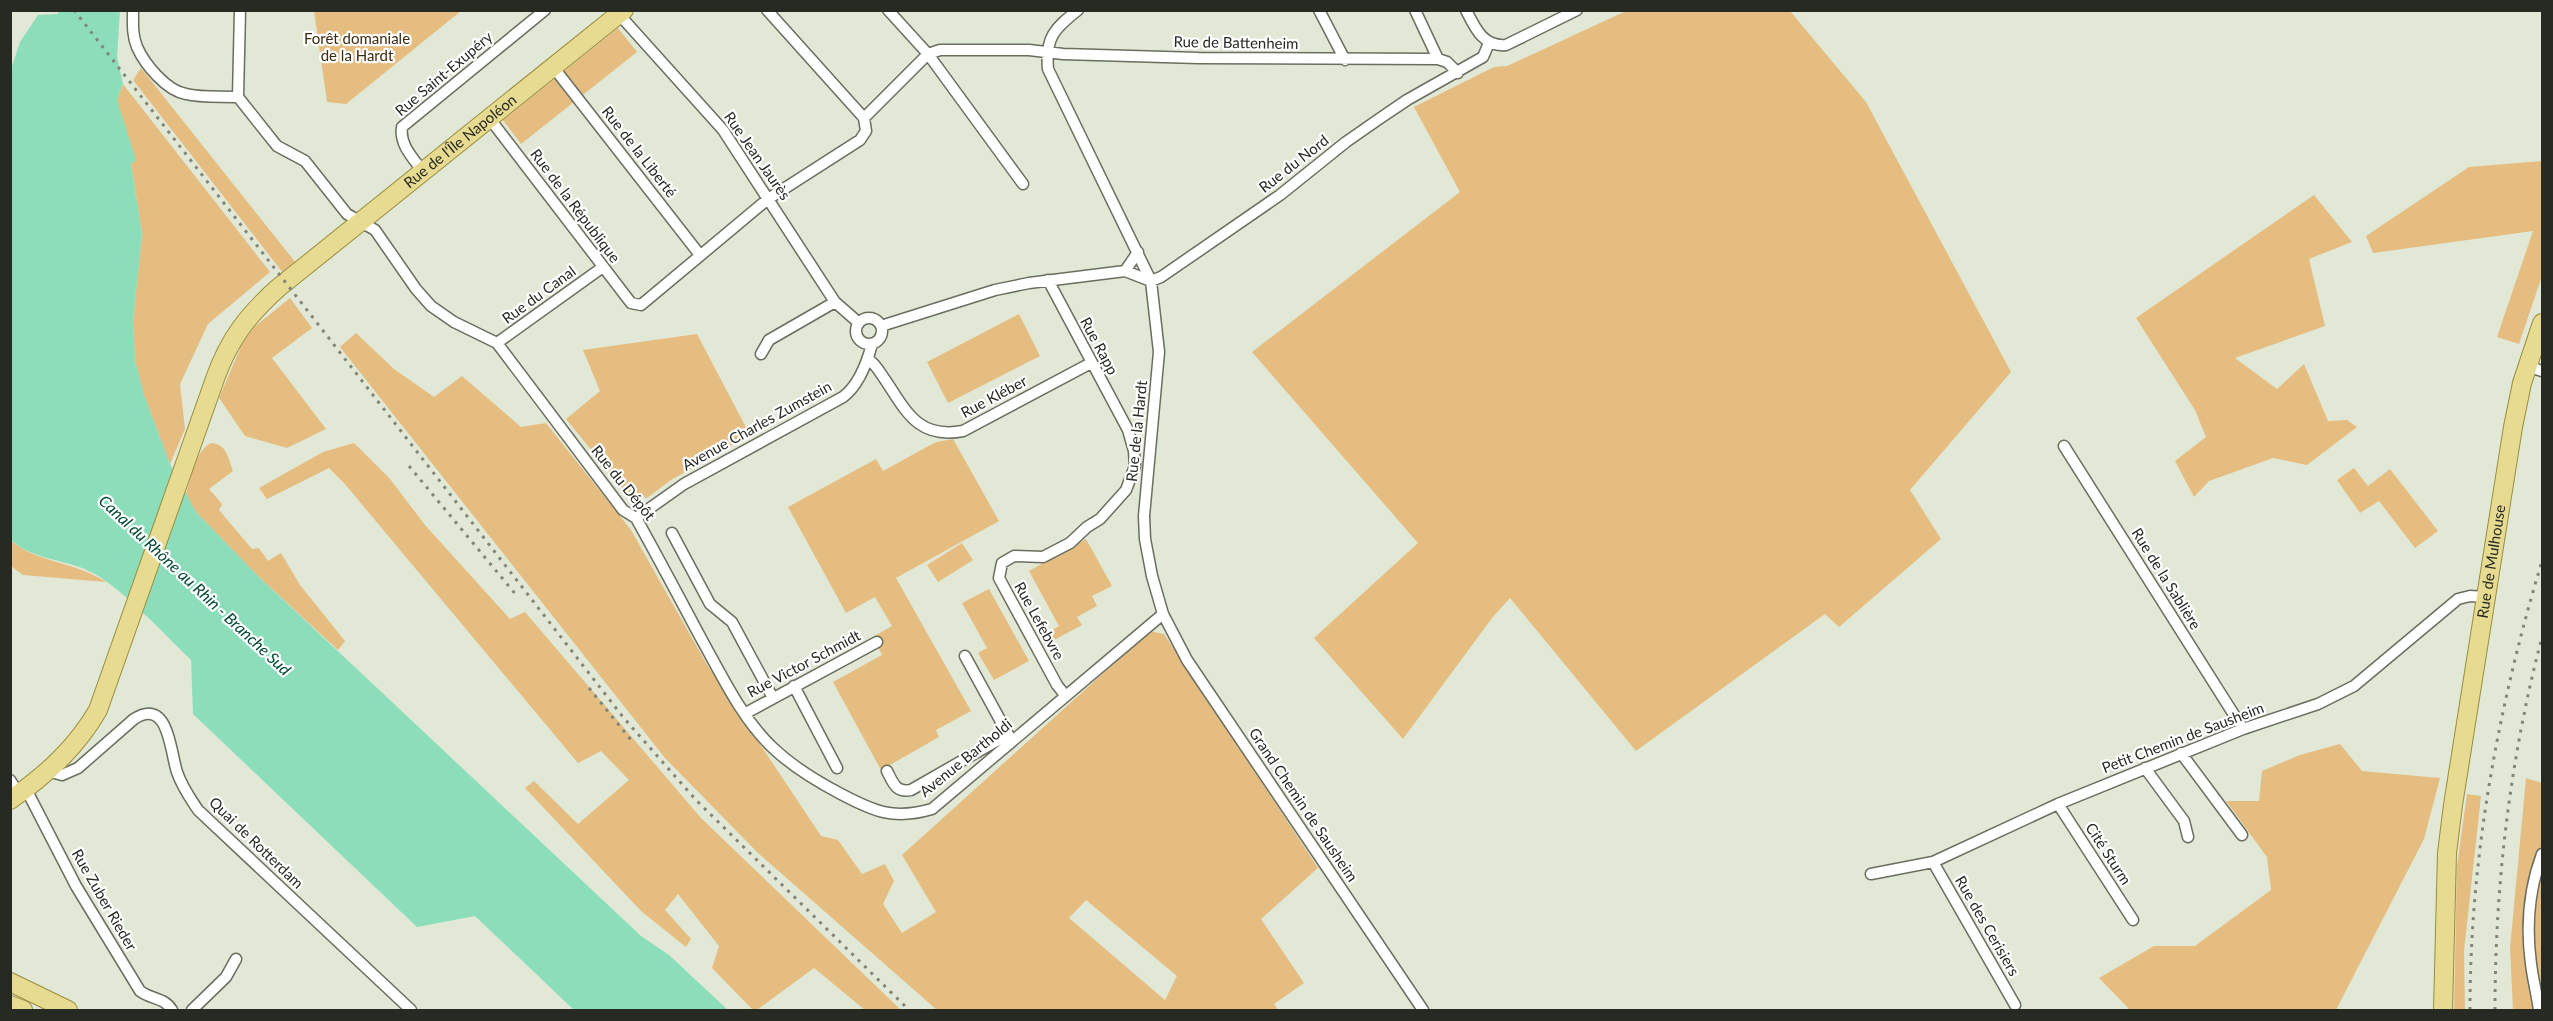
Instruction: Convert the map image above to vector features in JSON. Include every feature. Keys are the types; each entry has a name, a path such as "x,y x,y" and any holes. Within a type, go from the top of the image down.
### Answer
{"main road":[{"name":"Rue de l'Île Napoléon","path":"16,791 48,771 79,739 98,710 223,358 242,325 257,307 296,274 554,68 620,12"},
{"name":"Rue de Mulhouse","path":"2443,1011 2447,865 2453,805 2513,427 2535,369 2542,322"},
{"path":"10,982 68,1011"},
{"path":"10,1005 23,1011"}],"street":[{"path":"133,10 133,32 137,48 159,77 171,88 185,94 237,97 240,10"},
{"name":"Rue Saint-Exupéry","path":"424,172 403,144 400,135 402,127 545,10"},
{"path":"700,255 768,198 860,140 866,131 864,118 767,10"},
{"path":"888,10 928,54 1023,184"},
{"path":"1049,52 1056,27 1078,10"},
{"path":"1320,10 1345,60"},
{"path":"1415,10 1438,59 1447,62 1458,73 1483,57 1489,43"},
{"path":"1466,10 1476,30 1489,43 1506,45 1577,10"},
{"name":"Rue Jean Jaurès","path":"620,12 723,130 836,302 859,323"},
{"name":"Rue de Battenheim","path":"928,54 940,51 1049,52 1175,57 1438,59"},
{"name":"Rue de la Hardt","path":"1049,52 1048,69 1151,281 1159,352 1143,526 1152,576 1163,614"},
{"path":"864,118 928,54"},
{"name":"Rue de la Liberté","path":"554,68 700,255"},
{"name":"Rue du Nord","path":"1151,281 1169,272 1280,195 1407,100 1458,73"},
{"name":"Rue du Canal","path":"237,97 277,146 305,161 347,214 375,230 416,289 431,306 454,322 497,343 603,267"},
{"name":"Rue de la République","path":"490,119 631,303 641,305 700,255"},
{"path":"1125,272 1138,252"},
{"path":"881,326 995,290 1048,280 1125,272 1151,281"},
{"name":"Rue Rapp","path":"1048,280 1128,430 1135,460 1129,484 1121,498 1100,519"},
{"path":"761,354 769,340 836,302"},
{"path":"872,318 881,326 880,338 872,344 866,344 858,338 856,328 859,323 872,318"},
{"name":"Rue du Dépôt","path":"497,343 623,510 636,518 719,672 746,713"},
{"name":"Avenue Charles Zumstein","path":"636,518 684,484 843,397 856,381 868,359 872,344"},
{"name":"Rue Kléber","path":"868,359 914,421 930,430 947,433 972,426 1091,363"},
{"name":"Rue de la Sablière","path":"2064,446 2243,729"},
{"name":"Rue Lefebvre","path":"1065,695 1057,685 999,578 999,570 1002,563 1014,556 1043,557 1070,543 1087,527 1100,519"},
{"path":"672,533 710,604 732,622 773,698"},
{"name":"Petit Chemin de Sausheim","path":"1871,874 1933,862 2058,804 2181,753 2337,696 2354,686 2458,599 2470,596 2486,597"},
{"name":"Avenue Bartholdi","path":"746,713 774,749 825,785 860,804 887,813 910,815 932,809 1009,738 1163,614"},
{"name":"Grand Chemin de Sausheim","path":"1163,614 1187,660 1423,1011"},
{"name":"Rue Victor Schmidt","path":"746,713 877,642"},
{"path":"887,771 897,789 903,792 911,790 1009,738 965,656"},
{"path":"794,686 837,768"},
{"name":"Quai de Rotterdam","path":"48,771 62,775 78,768 144,713 155,714 162,720 180,781 198,810 411,1011"},
{"path":"2181,753 2242,835"},
{"path":"2145,768 2184,820 2188,837"},
{"path":"942,773 952,793"},
{"name":"Rue Zuber Rieder","path":"16,791 140,991 146,996 167,1002 172,1011"},
{"name":"Cité Sturm","path":"2058,804 2133,920"},
{"path":"2539,1011 2530,952 2529,921 2533,881 2542,854"},
{"name":"Rue des Cerisiers","path":"1933,862 2015,1005"},
{"path":"192,1011 226,977 236,959"}],"green space":[{"name":"Forêt domaniale de la Hardt","path":"314,10 461,11 346,104 327,102"},
{"path":"1626,11 1790,11 1866,102 2011,372 1910,490 1941,539 1839,627 1825,614 1636,751 1510,598 1492,618 1403,739 1314,638 1418,543 1252,352 1460,192 1414,107 1494,67 1507,66"},
{"path":"618,28 637,52 521,144 503,120"},
{"path":"141,68 296,263 283,273 133,80"},
{"path":"123,84 270,272 208,324 180,384 185,429 170,464 144,395 135,360 133,321 142,234 131,164 117,100"},
{"path":"2542,161 2542,276 2519,344 2497,337 2533,231 2373,253 2366,236 2469,167"},
{"path":"2314,195 2352,242 2309,259 2325,326 2235,358 2277,389 2304,364 2328,421 2347,420 2357,427 2307,465 2273,458 2209,481 2194,497 2175,461 2206,437 2195,410 2136,318"},
{"path":"290,298 312,328 272,358 326,429 287,448 245,436 219,398 242,344 254,327"},
{"path":"1019,314 1040,356 948,403 927,362"},
{"path":"356,333 394,369 434,397 462,376 521,427 546,423 631,530 706,663 821,836 838,840 862,874 885,864 894,881 883,904 902,933 936,912 902,855 1150,631 1164,634 1318,868 1261,919 1304,983 1274,1004 1278,1010 937,1010 758,853 665,758 340,347","holes":["1086,900 1177,976 1165,1000 1069,918"]},
{"path":"697,334 750,435 671,480 647,498 628,495 566,419 600,391 583,350"},
{"path":"953,439 999,521 896,578 971,711 936,730 939,737 881,770 833,682 882,655 873,637 892,626 875,597 846,613 788,507 876,459 883,471 936,442"},
{"path":"211,443 224,449 233,471 209,489 222,504 219,510 252,549 259,548 268,561 281,553 300,585 345,641 338,650 259,577 196,512 186,494 197,459"},
{"path":"354,443 390,479 425,525 510,619 525,612 701,818 901,1010 865,1010 814,968 757,1010 753,1010 712,968 719,946 678,894 665,910 691,939 686,947 641,911 525,788 534,781 578,824 629,780 601,751 578,763 329,468 267,499 259,488 323,452"},
{"path":"2354,468 2368,486 2390,469 2438,531 2415,548 2379,501 2360,513 2337,480"},
{"path":"1086,539 1112,586 1092,596 1097,606 1077,617 1082,625 1047,644 1042,636 1059,626 1029,571"},
{"path":"10,540 32,553 83,570 106,582 23,575 11,566"},
{"path":"962,543 973,560 938,582 927,565"},
{"path":"989,589 1029,661 994,680 978,653 987,648 962,603"},
{"path":"2340,744 2362,771 2440,778 2424,839 2336,1010 2130,1010 2099,978 2154,946 2195,946 2271,890 2267,857 2226,801 2259,801 2262,771 2300,755"},
{"path":"2526,778 2542,783 2542,1010 2513,1010 2510,948"},
{"path":"2467,794 2481,796 2464,951 2465,1010 2454,1010 2457,866"}],"water":[{"name":"Canal du Rhône au Rhin - Branche Sud","path":"58,11 120,11 117,57 123,84 117,100 136,160 131,164 142,234 133,321 135,360 144,395 170,464 196,512 259,577 641,936 669,955 728,1010 574,1010 475,916 417,927 193,714 191,660 145,614 95,574 30,552 11,540 11,69 20,42 38,15 58,14"}],"railway":[{"path":"74,10 623,717 696,800 909,1010"},
{"path":"409,466 517,596"},
{"path":"2470,1010 2471,953 2481,839 2512,671 2542,561"},
{"path":"2495,1010 2498,916 2506,822 2521,729 2542,637"},
{"path":"589,688 631,740"}]}
